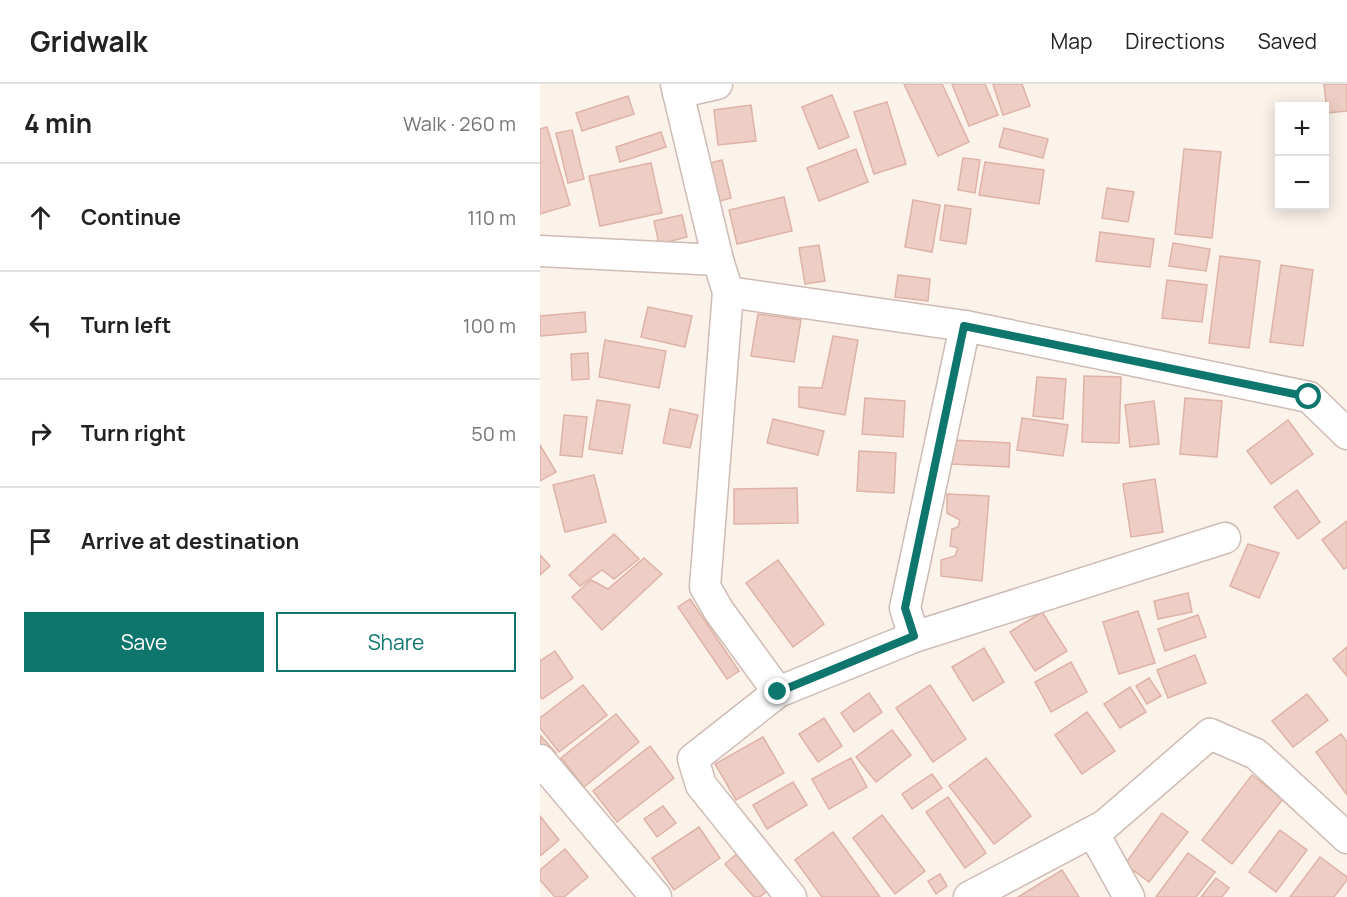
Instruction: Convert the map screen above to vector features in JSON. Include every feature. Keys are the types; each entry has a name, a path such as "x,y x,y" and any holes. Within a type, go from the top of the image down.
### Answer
{"street":[{"path":"717,84 677,88 718,260 728,292 705,587 719,611 778,692"},
{"path":"540,251 718,260"},
{"path":"728,292 964,326 1309,397 1347,435"},
{"path":"914,636 905,608 964,326"},
{"path":"791,897 701,785 693,759 778,692 914,636 1225,538"},
{"path":"969,897 1048,853 1105,825 1210,734 1256,754 1347,838"},
{"path":"540,760 656,897"},
{"path":"1093,832 1129,897"}],"building":[{"path":"904,84 942,84 969,142 938,156"},
{"path":"952,84 985,84 998,115 969,126"},
{"path":"993,84 1022,84 1030,106 1003,115"},
{"path":"1324,84 1347,84 1347,111 1329,113 1329,102 1326,102"},
{"path":"832,95 849,137 819,149 802,107"},
{"path":"628,96 634,114 582,131 576,113"},
{"path":"887,102 906,164 874,174 854,112"},
{"path":"751,105 756,141 718,145 714,110"},
{"path":"547,127 570,205 540,214 540,129"},
{"path":"1004,128 1048,139 1043,158 999,147"},
{"path":"572,130 584,179 568,183 556,133"},
{"path":"661,132 666,147 620,162 616,147"},
{"path":"856,149 868,182 819,201 807,168"},
{"path":"1184,149 1221,152 1212,238 1175,234"},
{"path":"963,158 980,160 975,193 958,190"},
{"path":"722,160 731,198 713,203 703,165"},
{"path":"985,162 1044,170 1039,204 979,195"},
{"path":"651,163 662,213 600,226 589,176"},
{"path":"1107,188 1134,192 1128,222 1102,218"},
{"path":"784,197 792,231 737,244 729,210"},
{"path":"913,200 940,205 932,252 905,247"},
{"path":"945,205 971,209 966,244 940,240"},
{"path":"682,215 687,237 659,244 654,221"},
{"path":"1100,232 1154,239 1150,267 1096,261"},
{"path":"1173,243 1210,249 1206,271 1169,266"},
{"path":"819,245 825,281 805,284 799,248"},
{"path":"1220,256 1260,261 1249,348 1209,343"},
{"path":"1281,265 1313,270 1303,346 1270,342"},
{"path":"898,275 930,279 928,301 895,297"},
{"path":"1167,280 1207,285 1202,322 1162,318"},
{"path":"648,307 692,316 685,347 641,337"},
{"path":"585,312 586,332 540,336 540,316"},
{"path":"758,314 801,320 794,362 751,356"},
{"path":"833,336 858,340 845,415 799,407 799,387 822,388"},
{"path":"605,340 666,351 659,388 599,377"},
{"path":"588,353 589,379 572,380 571,354"},
{"path":"1084,376 1121,377 1119,443 1082,442"},
{"path":"1037,377 1066,379 1063,419 1033,416"},
{"path":"865,398 905,401 903,437 862,434"},
{"path":"1185,398 1222,401 1217,457 1180,454"},
{"path":"597,400 630,405 622,454 589,449"},
{"path":"1154,401 1159,444 1130,447 1125,405"},
{"path":"670,409 698,415 690,448 663,443"},
{"path":"564,415 587,417 582,457 560,455"},
{"path":"1022,418 1068,425 1063,456 1017,450"},
{"path":"773,419 824,431 818,455 767,443"},
{"path":"1288,420 1313,454 1271,484 1247,451"},
{"path":"953,440 1010,443 1009,467 952,464"},
{"path":"540,445 556,472 540,481"},
{"path":"859,451 896,453 894,493 857,491"},
{"path":"594,475 606,522 565,532 553,485"},
{"path":"1155,479 1163,532 1131,537 1123,484"},
{"path":"797,488 798,523 734,524 734,489"},
{"path":"1297,490 1320,522 1298,539 1274,507"},
{"path":"947,494 989,496 982,581 941,576 941,560 955,556 958,548 950,546 952,529 958,527 960,520 947,513"},
{"path":"1347,521 1347,567 1344,569 1322,540"},
{"path":"614,534 639,559 614,579 602,570 580,586 569,575"},
{"path":"1248,544 1279,553 1259,598 1230,586"},
{"path":"540,555 550,566 540,575"},
{"path":"644,558 662,574 602,630 572,597 591,580 608,589"},
{"path":"778,560 824,624 793,647 746,583"},
{"path":"1188,593 1192,612 1158,619 1154,601"},
{"path":"690,599 739,671 727,679 678,607"},
{"path":"1138,611 1155,663 1119,674 1103,622"},
{"path":"1042,612 1067,651 1035,671 1010,632"},
{"path":"1198,615 1206,637 1165,651 1158,629"},
{"path":"1347,647 1347,676 1333,659"},
{"path":"984,648 1004,682 973,701 952,667"},
{"path":"555,651 573,678 542,699 540,696 540,661"},
{"path":"1195,655 1206,683 1168,698 1157,670"},
{"path":"1071,662 1087,692 1051,712 1035,682"},
{"path":"1149,678 1161,696 1147,704 1136,686"},
{"path":"583,685 607,715 559,752 540,728 540,718"},
{"path":"930,685 966,739 933,762 896,708"},
{"path":"1130,687 1146,712 1120,728 1104,704"},
{"path":"869,693 882,712 854,732 841,713"},
{"path":"1307,694 1328,720 1293,747 1272,721"},
{"path":"1087,712 1115,751 1082,774 1055,735"},
{"path":"616,714 639,742 584,787 561,758"},
{"path":"824,718 842,746 818,762 799,734"},
{"path":"892,730 911,755 876,782 856,757"},
{"path":"1341,734 1347,742 1347,795 1316,752"},
{"path":"541,736 556,753 547,760 540,752"},
{"path":"763,737 784,773 736,800 715,764"},
{"path":"650,746 674,778 617,822 593,791"},
{"path":"851,758 867,787 829,809 812,779"},
{"path":"986,758 1031,816 994,844 949,786"},
{"path":"932,774 942,788 912,809 902,794"},
{"path":"1252,775 1283,799 1232,864 1202,840"},
{"path":"793,782 807,805 767,829 753,805"},
{"path":"948,797 986,853 965,868 926,812"},
{"path":"663,806 676,823 657,837 644,819"},
{"path":"1162,813 1188,832 1149,882 1125,864"},
{"path":"882,815 925,871 895,894 853,838"},
{"path":"540,816 559,840 540,856"},
{"path":"699,827 720,858 674,890 652,858"},
{"path":"1280,830 1307,850 1276,892 1249,872"},
{"path":"833,832 880,897 822,897 795,860"},
{"path":"565,849 588,877 564,897 555,897 540,880 540,870"},
{"path":"740,851 771,887 760,897 754,897 725,864"},
{"path":"1188,853 1215,872 1196,897 1156,897"},
{"path":"1320,857 1347,877 1347,880 1334,897 1290,897"},
{"path":"1062,870 1079,897 1018,897"},
{"path":"940,874 947,886 936,894 928,881"},
{"path":"1216,878 1229,888 1222,897 1201,897"}],"route":[{"path":"778,692 914,636 905,608 964,326 1309,397"}]}
